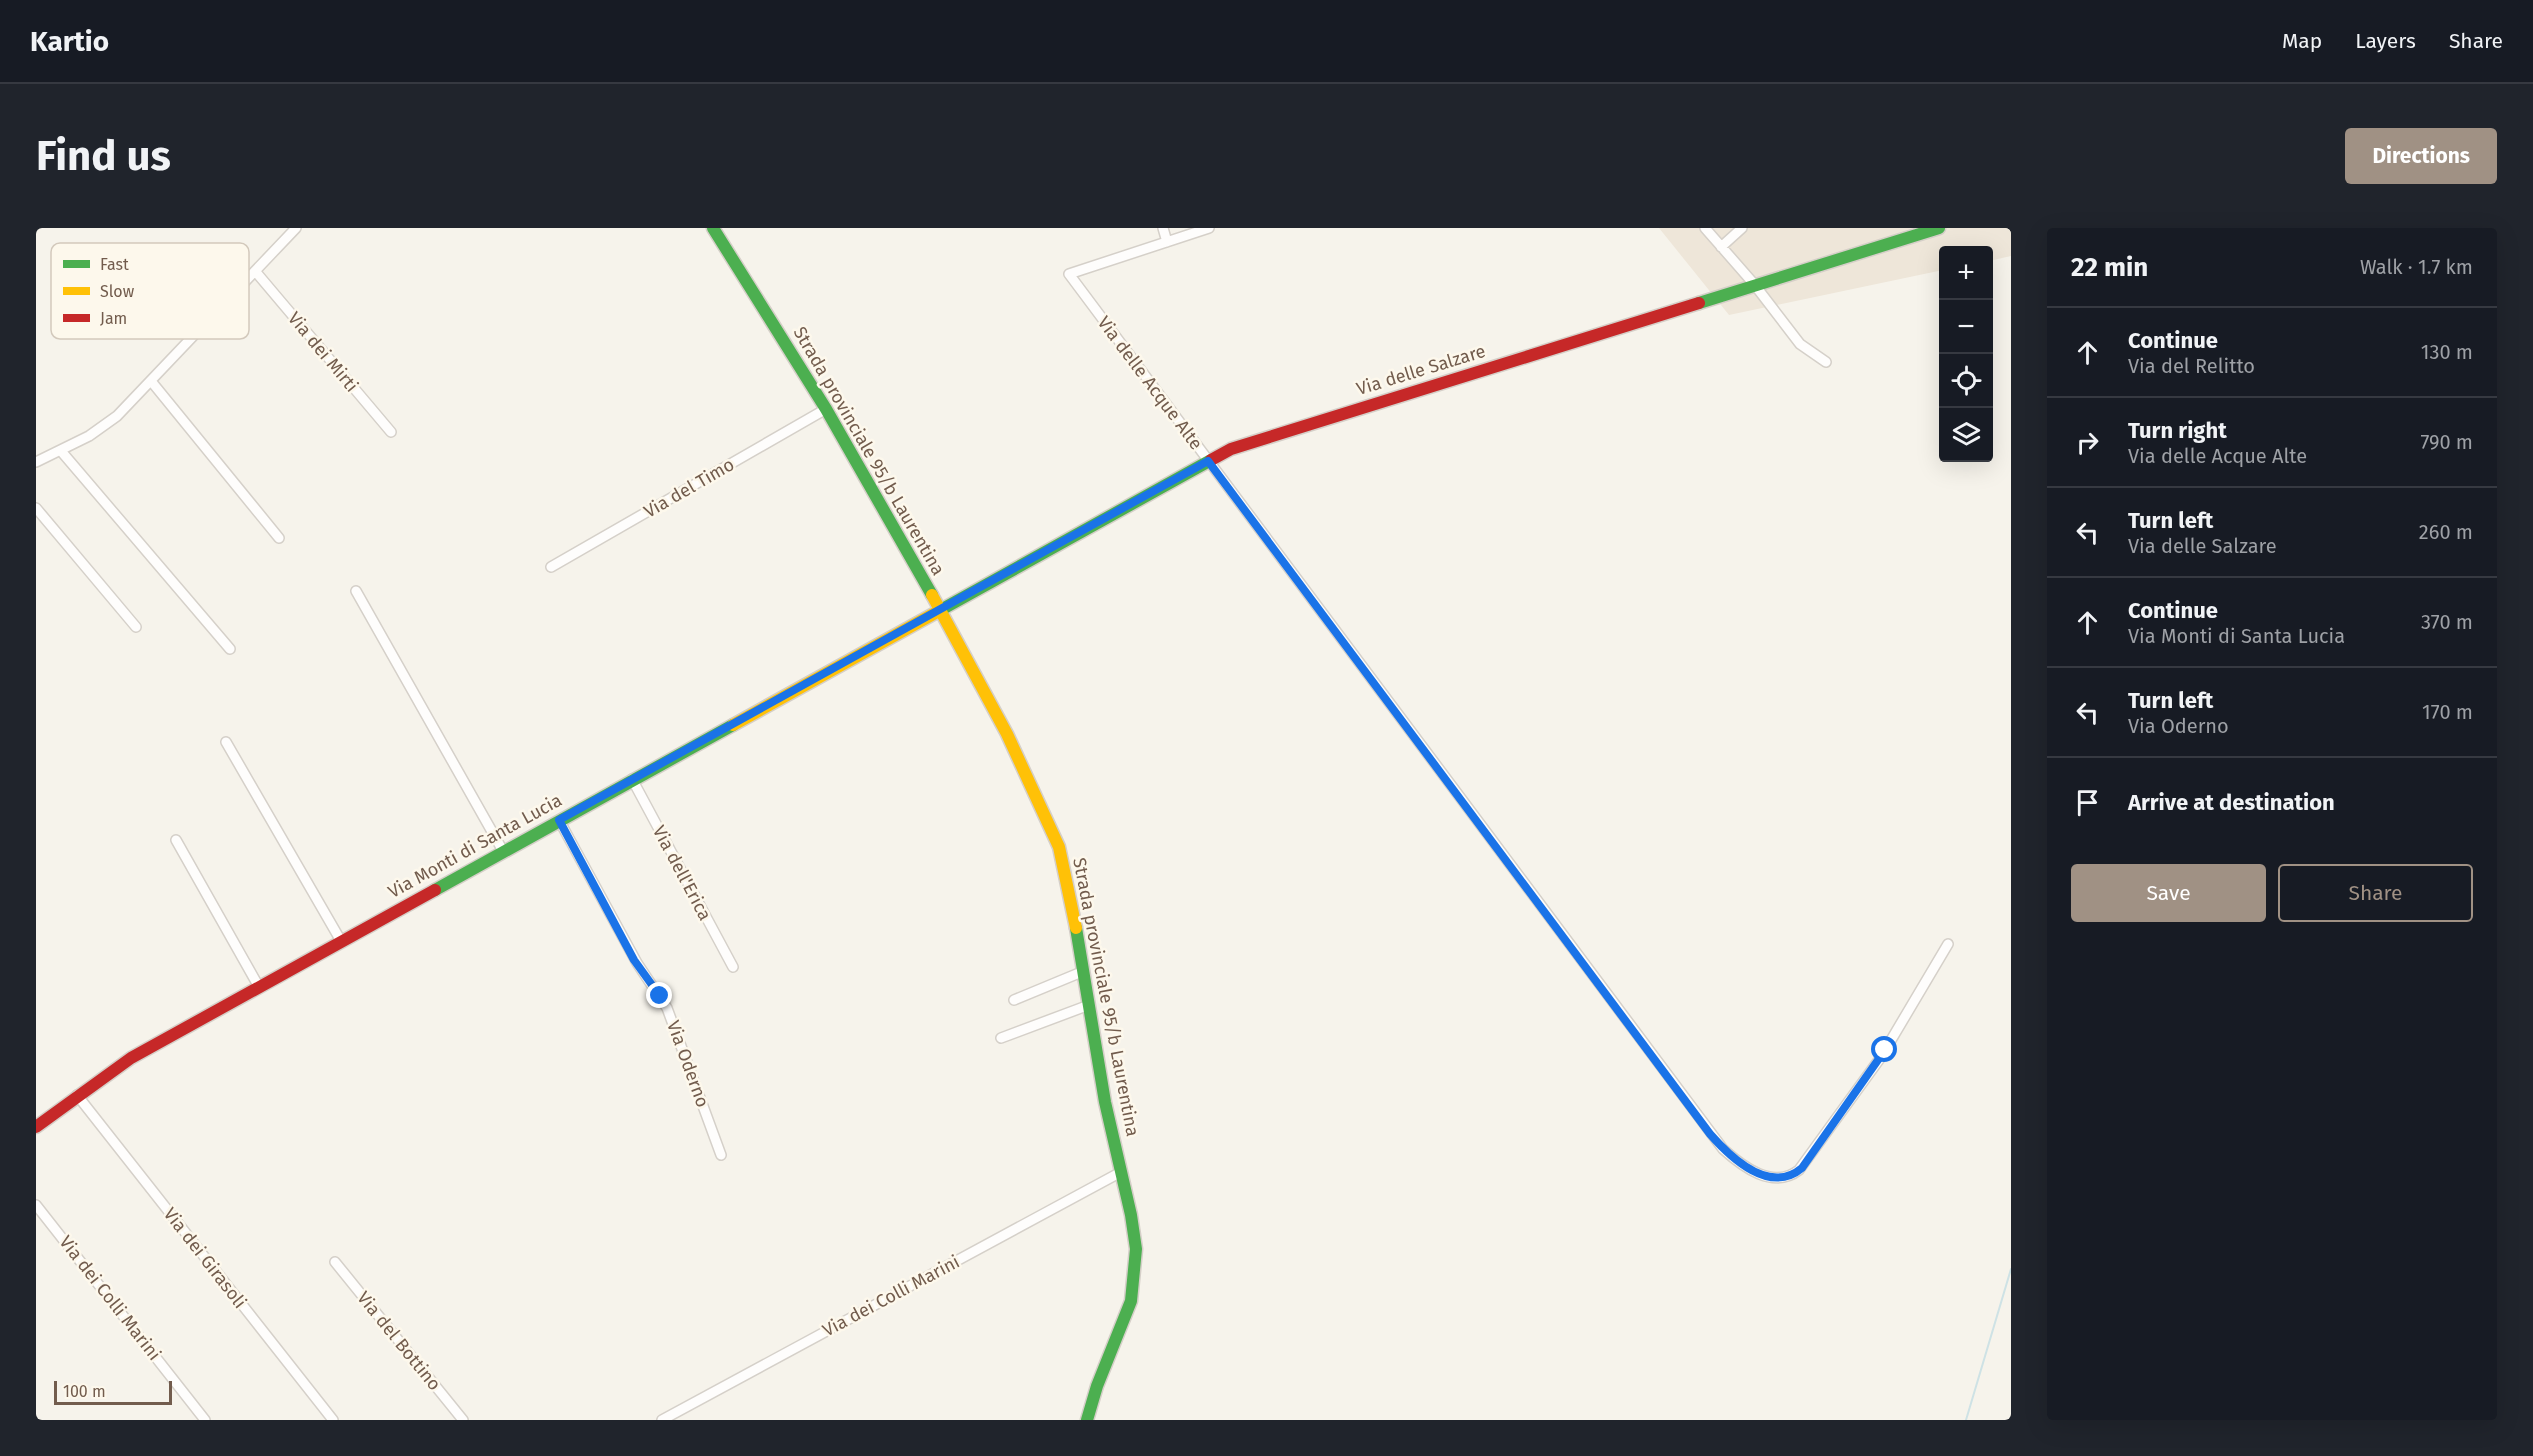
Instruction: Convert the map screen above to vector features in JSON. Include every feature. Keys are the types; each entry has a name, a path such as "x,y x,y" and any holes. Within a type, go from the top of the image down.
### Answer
{"street":[{"path":"249,277 296,228"},
{"name":"Strada provinciale 95/b Laurentina","path":"713,228 826,409 940,609 1007,734 1054,834 1069,884 1105,1102 1136,1243 1135,1285 1128,1312 1097,1386 1087,1420"},
{"path":"1163,228 1167,242 1209,228"},
{"path":"1705,228 1754,284 1800,344 1826,362"},
{"path":"1721,247 1742,228"},
{"name":"Via delle Salzare","path":"940,609 1208,461 1252,441 1939,228"},
{"name":"Via delle Acque Alte","path":"1167,242 1069,274 1710,1134 1735,1159 1757,1173 1776,1178 1794,1174 1802,1168 1881,1057 1948,944"},
{"name":"Via dei Mirti","path":"255,271 391,432"},
{"path":"37,459 61,451 107,424 191,339"},
{"path":"151,381 279,538"},
{"name":"Via del Timo","path":"551,567 826,409"},
{"path":"61,451 230,649"},
{"path":"36,508 136,627"},
{"path":"356,591 503,851"},
{"name":"Via Monti di Santa Lucia","path":"36,1127 117,1067 940,609"},
{"path":"226,742 341,941"},
{"name":"Via dell'Erica","path":"632,779 733,967"},
{"name":"Via Oderno","path":"559,820 634,960 664,1004 721,1155"},
{"path":"176,840 259,987"},
{"path":"1014,1000 1084,971"},
{"path":"1001,1038 1089,1005"},
{"name":"Via dei Girasoli","path":"78,1095 333,1420"},
{"name":"Via dei Colli Marini","path":"662,1420 1121,1172"},
{"name":"Via dei Colli Marini","path":"36,1205 205,1420"},
{"name":"Via del Bottino","path":"334,1262 463,1420"}],"shaded area":[{"path":"1659,228 2011,228 2011,256 1993,260 1993,246 1939,246 1939,271 1729,315"}],"waterway":[{"path":"1966,1420 2011,1269"}],"traffic: fast":[{"path":"713,228 826,409 932,595"},
{"path":"1699,303 1939,228"},
{"path":"937,612 1211,460"},
{"path":"435,890 733,725"},
{"path":"1076,928 1105,1102 1131,1215 1136,1249 1131,1301 1097,1386 1087,1420"}],"traffic: slow":[{"path":"932,595 1007,734 1059,847 1076,928"},
{"path":"733,725 937,612"}],"traffic: jam":[{"path":"1211,460 1231,449 1699,303"},
{"path":"36,1127 131,1058 435,890"}],"route":[{"path":"660,996 634,960 559,820 1208,461 1710,1134 1728,1152 1747,1167 1764,1176 1780,1178 1794,1174 1802,1168 1885,1050"}]}
